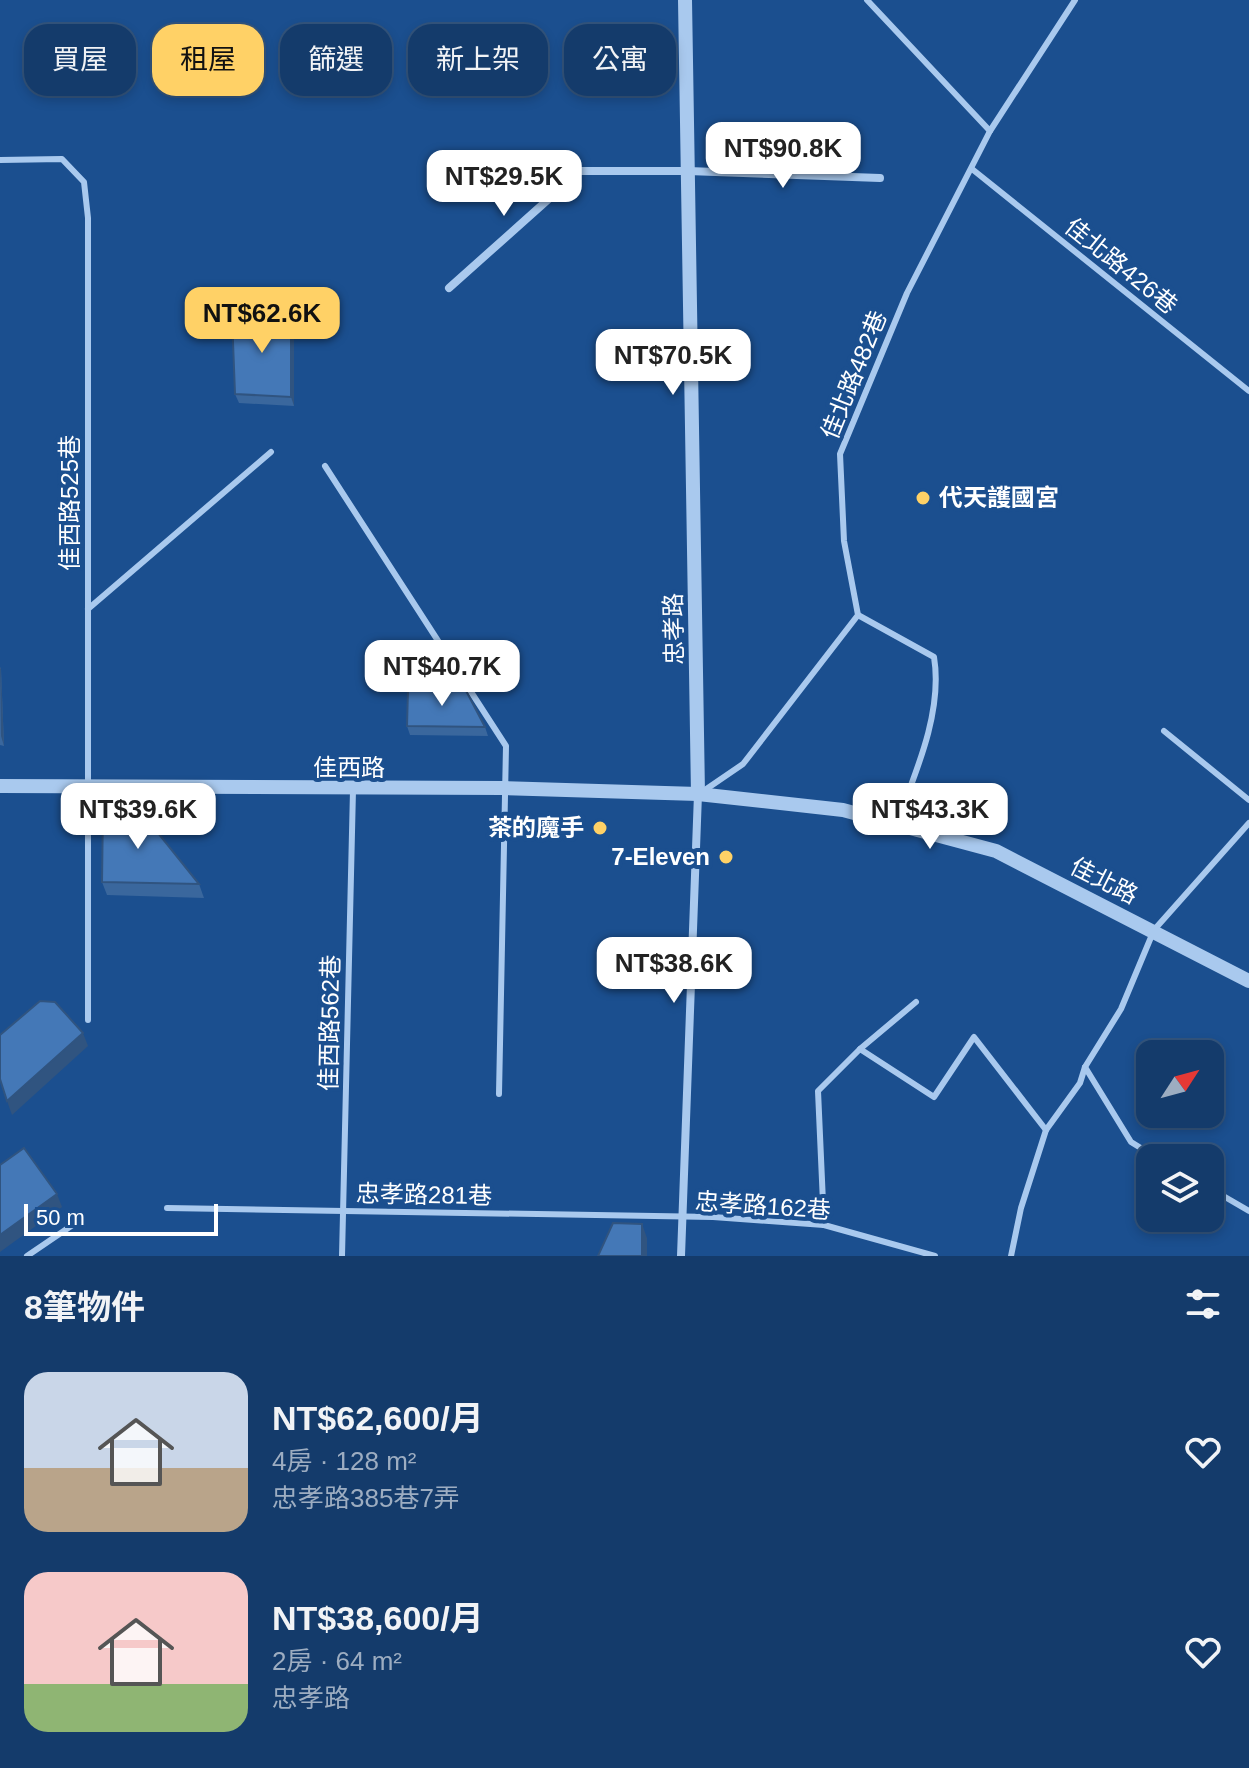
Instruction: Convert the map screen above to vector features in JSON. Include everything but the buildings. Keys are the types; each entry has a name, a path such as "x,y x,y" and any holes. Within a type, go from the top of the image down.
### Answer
{"street":[{"name":"忠孝路","path":"681,1256 698,794 685,0"},
{"path":"510,171 688,171 880,178"},
{"path":"449,288 580,171"},
{"name":"佳西路","path":"0,786 353,790 503,788 698,794"},
{"name":"佳北路","path":"698,794 843,810 996,851 1249,981"}],"lane":[{"path":"867,0 990,131"},
{"name":"佳北路482巷","path":"858,615 844,541 840,454 907,293 990,131 1075,0"},
{"name":"佳西路525巷","path":"0,160 62,159 84,182 88,218 88,1020"},
{"name":"佳北路426巷","path":"972,169 1249,391"},
{"path":"88,609 271,452"},
{"path":"325,466 506,746 499,1094"},
{"path":"698,794 743,764 858,615 934,657 937,678 920,762 897,822"},
{"path":"1164,731 1249,800"},
{"name":"佳西路562巷","path":"342,1256 353,790"},
{"path":"1011,1256 1021,1208 1046,1130 1080,1083 1085,1067 1121,1009 1154,930 1249,823"},
{"path":"824,1225 818,1091 860,1049 916,1002"},
{"path":"860,1049 934,1097 974,1037 1046,1130"},
{"path":"1085,1067 1131,1142 1136,1145"},
{"path":"1225,1197 1249,1211"},
{"name":"忠孝路281巷","path":"167,1208 681,1218"},
{"path":"611,1230 617,1217"},
{"name":"忠孝路162巷","path":"681,1218 824,1225 935,1256"},
{"path":"27,1256 77,1222"}],"place":[{"name":"代天護國宮","path":"923,498"},
{"name":"茶的魔手","path":"600,828"},
{"name":"7-Eleven","path":"726,857"}]}
